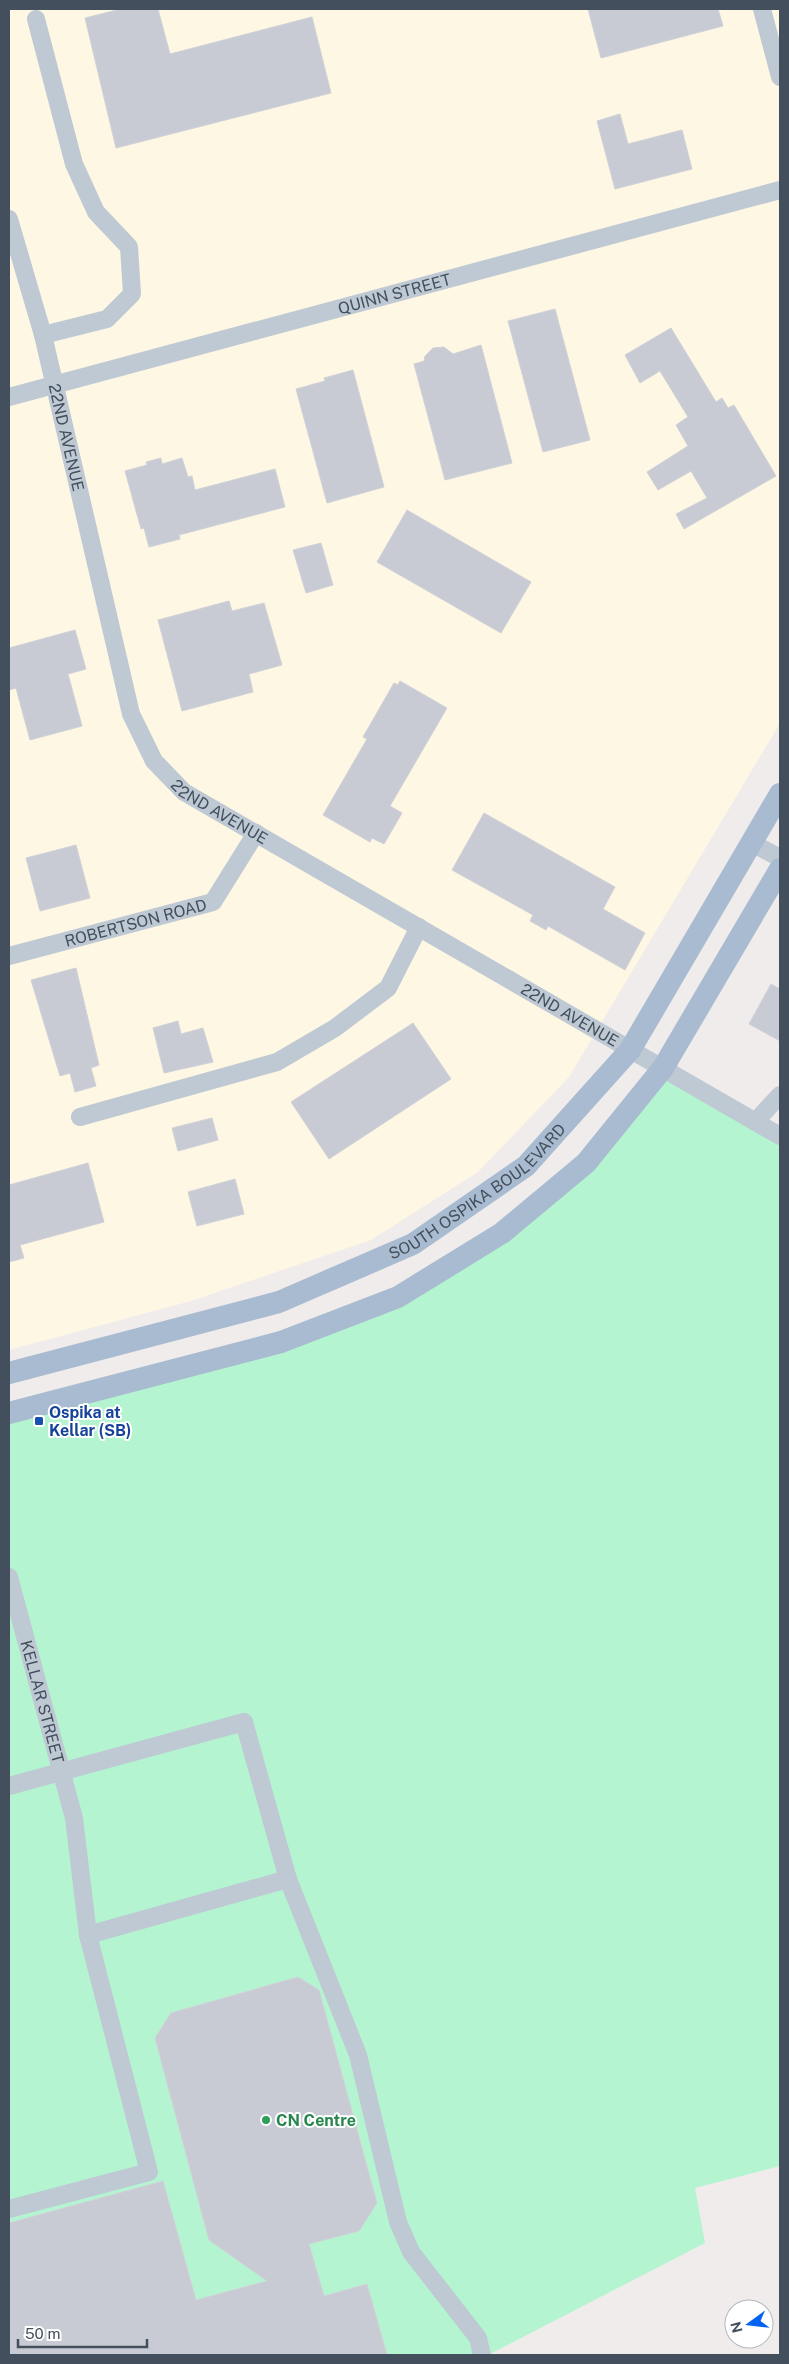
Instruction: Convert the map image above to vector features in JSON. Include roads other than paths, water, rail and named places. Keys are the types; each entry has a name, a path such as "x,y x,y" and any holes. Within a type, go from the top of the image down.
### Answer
{"main road":[{"name":"SOUTH OSPIKA BOULEVARD","path":"9,1373 279,1302 413,1244 526,1166 630,1050 780,794"},
{"path":"9,1413 281,1342 398,1297 502,1234 586,1163 663,1068 780,869"}],"street":[{"path":"762,9 780,77"},
{"path":"36,19 74,164 96,212 129,247 132,294 107,319 43,335"},
{"name":"QUINN STREET","path":"9,396 780,190"},
{"name":"22ND AVENUE","path":"9,218 43,335 131,714 154,761 184,792 780,1136"},
{"name":"ROBERTSON ROAD","path":"9,956 213,902 256,834"},
{"path":"752,843 780,858"},
{"path":"80,1117 277,1062 335,1028 388,988 419,928"},
{"path":"755,1122 780,1095"},
{"name":"KELLAR STREET","path":"9,1577 63,1770 9,1786"},
{"path":"9,2209 149,2172 88,1935 74,1818 63,1770 244,1722 288,1879 358,2055 398,2222 411,2252 478,2338 482,2355"},
{"path":"88,1935 288,1879"}],"place":[{"name":"Ospika at Kellar (SB)","path":"39,1421"},
{"name":"CN Centre","path":"266,2120"}]}
